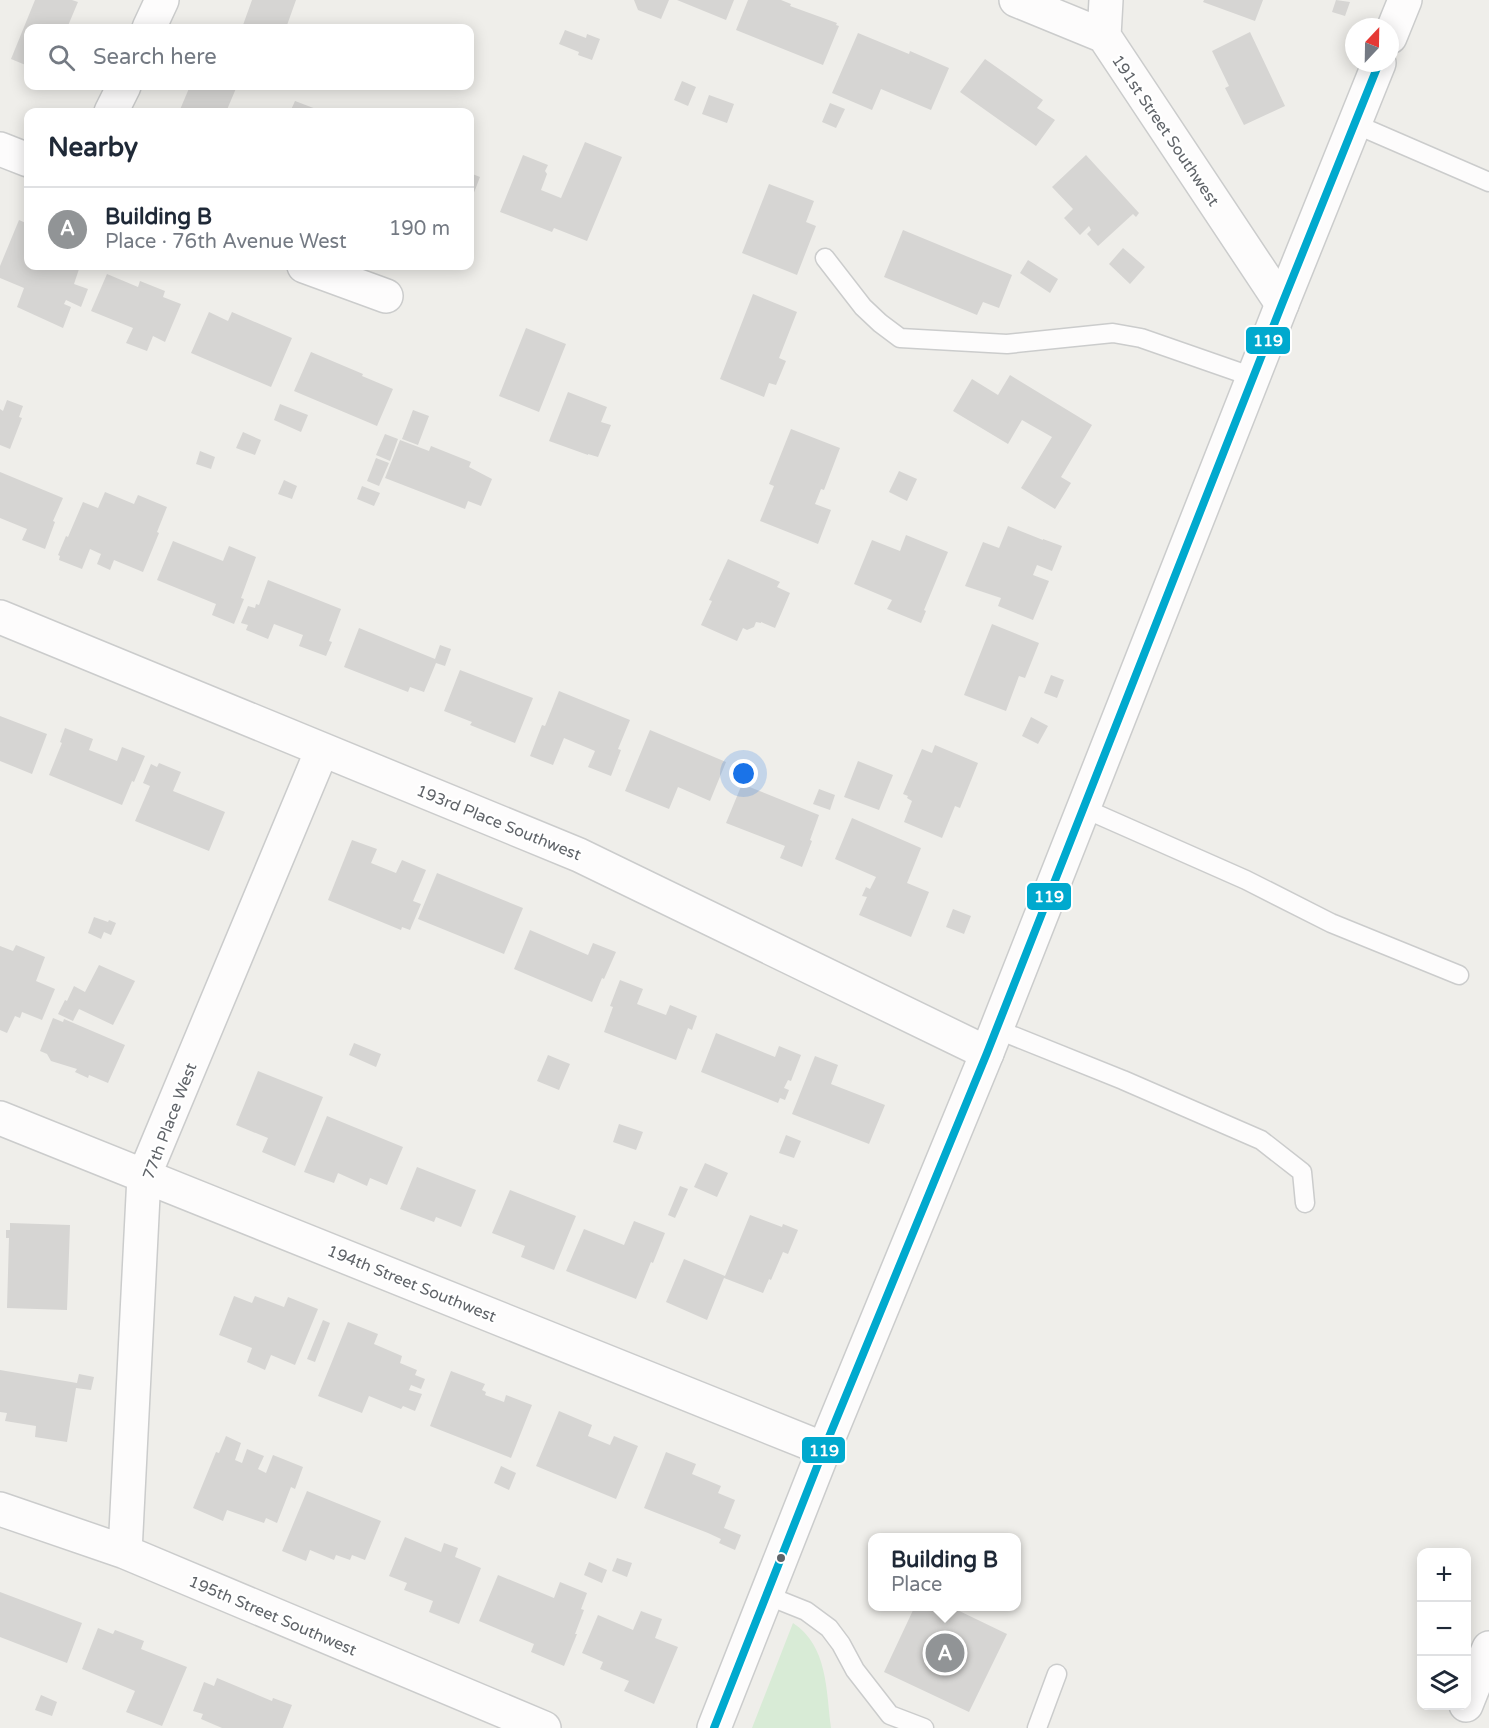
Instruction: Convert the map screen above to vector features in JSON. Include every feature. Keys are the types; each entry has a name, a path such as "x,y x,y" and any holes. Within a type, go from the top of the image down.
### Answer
{"street":[{"path":"151,24 162,0"},
{"name":"191st Street Southwest","path":"1016,0 1104,36 1282,304"},
{"path":"1104,36 1106,0"},
{"path":"1398,18 1405,0"},
{"path":"714,1728 824,1449 991,1041 1375,72"},
{"path":"113,108 122,90"},
{"path":"0,148 24,158"},
{"path":"315,270 386,296"},
{"name":"193rd Place Southwest","path":"0,618 579,855 991,1041"},
{"name":"77th Place West","path":"124,1552 144,1176 322,750"},
{"name":"194th Street Southwest","path":"0,1118 824,1449"},
{"name":"195th Street Southwest","path":"0,1509 124,1552 544,1728"},
{"path":"1471,1693 1489,1648"},
{"path":"1457,1728 1464,1710"}],"lane":[{"path":"1355,124 1489,182"},
{"path":"825,258 863,307 900,338 1007,344 1113,333 1141,338 1253,377"},
{"path":"1083,808 1246,880 1331,923 1459,975"},
{"path":"991,1041 1123,1080 1261,1140 1302,1172 1305,1203"},
{"path":"766,1595 806,1611 829,1628 855,1670 890,1715 924,1728"},
{"path":"1037,1728 1057,1674"}],"green space":[{"path":"793,1623 813,1644 819,1656 826,1684 831,1728 752,1728"}],"building":[{"path":"35,0 78,2 69,24 25,24"},
{"path":"252,0 296,0 287,24 243,24"},
{"path":"634,0 669,0 661,19 638,10"},
{"path":"677,0 734,0 726,20"},
{"path":"748,0 781,0 791,4 790,6 837,23 836,25 839,26 823,65 736,30"},
{"path":"1204,0 1263,0 1255,21 1203,2"},
{"path":"1336,0 1350,2 1345,16 1332,12"},
{"path":"24,27 24,64 11,59"},
{"path":"565,30 586,38 587,34 600,39 592,60 559,44"},
{"path":"1250,32 1285,106 1244,125 1225,88 1229,86 1212,51"},
{"path":"858,33 909,54 910,51 949,68 931,110 881,89 872,110 832,93"},
{"path":"985,59 1043,100 1037,108 1055,120 1036,146 960,92"},
{"path":"682,81 696,87 688,106 674,100"},
{"path":"188,90 235,90 228,108 181,108"},
{"path":"709,95 734,104 727,123 702,114"},
{"path":"295,101 313,108 292,108"},
{"path":"830,103 845,109 836,128 822,122"},
{"path":"585,142 622,157 587,241 554,228 552,232 500,212 523,155 548,165 541,190 561,198"},
{"path":"1086,155 1139,213 1136,217 1133,214 1098,246 1087,234 1091,230 1089,226 1080,235 1064,218 1073,209 1052,187"},
{"path":"474,175 480,177 474,193"},
{"path":"769,184 814,201 806,222 816,226 797,275 742,253"},
{"path":"19,220 24,222 24,270 79,270 74,284 88,289 81,307 66,300 64,304 71,307 63,328 17,307 24,288 0,278 0,266"},
{"path":"903,230 1012,275 999,308 983,302 977,315 884,277"},
{"path":"1123,248 1145,267 1130,284 1109,264"},
{"path":"1028,260 1058,279 1050,293 1020,273"},
{"path":"107,274 138,287 140,281 165,291 163,297 181,304 165,342 153,336 147,351 126,343 133,328 91,311"},
{"path":"753,294 797,312 779,358 786,361 776,385 769,383 764,397 720,379"},
{"path":"209,312 228,321 232,312 292,338 271,387 191,353"},
{"path":"526,328 566,344 539,412 499,396"},
{"path":"311,352 393,389 377,426 294,391"},
{"path":"1010,375 1092,425 1061,477 1071,483 1055,509 1021,488 1052,437 1022,420 1008,444 953,411 972,379 998,395"},
{"path":"568,392 607,407 601,422 611,425 598,457 549,441"},
{"path":"7,400 23,406 19,417 22,418 10,449 0,445 0,409 3,411"},
{"path":"280,404 308,415 301,432 274,420"},
{"path":"413,410 429,416 418,445 402,439"},
{"path":"791,429 840,448 824,490 821,489 815,504 831,510 818,544 760,521 774,486 769,484"},
{"path":"243,432 261,440 255,455 236,448"},
{"path":"385,434 398,439 390,461 376,455"},
{"path":"400,440 429,451 431,446 471,462 469,467 492,479 481,506 468,501 465,509 385,478"},
{"path":"200,451 215,457 211,469 196,464"},
{"path":"376,458 389,463 379,486 367,481"},
{"path":"899,471 917,479 907,501 889,492"},
{"path":"0,472 63,498 45,549 22,540 27,529 0,518"},
{"path":"284,480 297,486 292,499 278,494"},
{"path":"362,486 380,493 374,506 357,499"},
{"path":"105,492 134,504 138,495 167,507 143,572 114,560 110,570 97,564 101,554 90,549 82,569 59,560 58,555 83,502 98,508"},
{"path":"1008,526 1062,546 1052,571 1037,565 1033,575 1049,581 1033,620 998,606 1001,598 965,586 983,542 999,548"},
{"path":"906,535 948,552 924,610 926,611 921,623 887,609 892,600 854,584 872,540 900,551"},
{"path":"173,541 223,561 229,546 256,557 234,624 212,615 216,604 157,580"},
{"path":"728,559 780,582 777,587 790,593 775,628 756,622 754,627 747,630 743,628 737,641 701,625 712,601 709,600"},
{"path":"268,580 341,609 326,656 299,646 303,635 274,624 268,639 246,630 248,625 241,623 248,606 255,608 256,604 259,605"},
{"path":"992,624 1039,643 1025,678 1019,676 1006,711 964,695"},
{"path":"359,628 435,659 440,645 451,649 445,666 436,663 424,692 410,687 408,692 344,667"},
{"path":"460,670 533,698 515,743 470,725 472,722 444,711"},
{"path":"1051,675 1064,680 1057,698 1044,693"},
{"path":"559,691 630,720 618,749 621,750 611,776 588,767 595,751 564,738 553,765 530,756"},
{"path":"0,716 47,734 32,774 0,761"},
{"path":"1031,717 1048,726 1038,744 1022,736"},
{"path":"65,728 93,739 89,750 117,761 122,747 145,756 122,805 49,775 62,743 60,742"},
{"path":"650,730 726,762 710,801 678,787 669,809 625,791"},
{"path":"935,745 978,763 960,808 955,806 942,838 904,822 912,801 903,794 922,749 932,753"},
{"path":"858,761 893,775 879,810 844,797"},
{"path":"159,763 181,772 173,791 225,812 209,851 135,821 150,786 143,783 151,764 157,767"},
{"path":"742,784 819,815 802,867 780,858 785,846 726,823"},
{"path":"819,789 835,795 830,810 813,804"},
{"path":"852,818 921,848 907,883 929,892 911,937 859,915 867,897 862,896 866,887 870,889 876,877 835,859"},
{"path":"352,840 377,849 371,863 396,873 402,860 426,870 413,901 421,904 410,930 402,927 401,930 328,900"},
{"path":"437,873 523,908 504,954 418,919"},
{"path":"953,909 971,916 964,934 946,927"},
{"path":"94,917 116,923 111,935 104,932 101,939 88,933"},
{"path":"530,930 588,955 593,943 616,952 592,1002 514,969"},
{"path":"16,945 45,957 36,981 55,989 42,1020 22,1012 20,1018 15,1016 7,1033 0,1030 0,946 13,951"},
{"path":"99,965 135,981 113,1025 79,1009 73,1021 58,1014 74,986 85,992"},
{"path":"620,980 643,989 637,1004 666,1015 670,1005 697,1016 692,1030 688,1028 676,1060 604,1032 613,1007 610,1006"},
{"path":"53,1018 63,1022 64,1019 125,1045 108,1083 89,1075 88,1078 75,1072 77,1069 51,1061 47,1054 40,1051"},
{"path":"716,1033 775,1057 779,1046 801,1055 791,1081 788,1080 784,1088 789,1090 785,1100 780,1098 778,1103 701,1072"},
{"path":"354,1043 381,1054 376,1067 349,1055"},
{"path":"548,1055 570,1064 559,1090 537,1081"},
{"path":"815,1056 838,1065 831,1084 885,1105 869,1144 792,1114"},
{"path":"258,1071 323,1097 295,1166 262,1152 268,1138 236,1125"},
{"path":"327,1116 403,1147 387,1185 370,1178 367,1186 338,1173 334,1183 304,1172"},
{"path":"619,1124 643,1132 636,1150 613,1142"},
{"path":"786,1135 801,1141 794,1158 779,1153"},
{"path":"705,1163 728,1173 717,1197 694,1187"},
{"path":"417,1167 476,1190 461,1227 436,1217 434,1222 400,1209"},
{"path":"680,1186 688,1189 675,1218 668,1215"},
{"path":"510,1190 576,1216 554,1270 521,1257 525,1246 492,1233"},
{"path":"750,1215 782,1227 783,1224 798,1230 788,1254 783,1252 763,1293 724,1278 707,1320 666,1302 684,1259 725,1276"},
{"path":"634,1221 665,1233 636,1299 566,1271 584,1229 624,1245"},
{"path":"10,1223 70,1225 67,1310 7,1308 9,1238 6,1238 6,1230 10,1230"},
{"path":"234,1296 252,1303 255,1296 284,1307 288,1297 318,1309 295,1365 271,1355 265,1370 247,1362 252,1348 219,1335"},
{"path":"323,1320 330,1323 315,1362 307,1359"},
{"path":"348,1322 378,1334 374,1344 402,1356 400,1363 417,1370 415,1375 425,1379 421,1389 411,1385 409,1390 422,1394 415,1411 403,1406 401,1409 369,1396 362,1413 318,1396"},
{"path":"0,1370 77,1383 79,1374 94,1377 91,1390 76,1388 67,1442 35,1437 36,1426 5,1421 7,1413 0,1412"},
{"path":"451,1371 485,1384 482,1390 486,1392 485,1395 504,1402 506,1395 532,1405 511,1458 430,1426"},
{"path":"559,1411 592,1425 588,1436 610,1445 614,1436 638,1446 616,1499 536,1466"},
{"path":"226,1436 241,1443 235,1460 242,1463 247,1449 264,1456 258,1469 266,1473 273,1455 303,1467 295,1489 291,1487 277,1523 266,1518 264,1523 227,1510 223,1521 193,1508 216,1452 219,1453"},
{"path":"666,1452 696,1464 692,1474 721,1486 718,1493 735,1500 724,1528 741,1535 735,1550 719,1543 721,1539 708,1533 644,1508"},
{"path":"501,1466 516,1473 509,1490 494,1483"},
{"path":"307,1491 381,1521 365,1560 352,1555 350,1560 336,1555 334,1560 310,1550 306,1561 282,1551"},
{"path":"405,1537 441,1552 444,1543 458,1548 455,1557 481,1568 459,1624 429,1612 433,1601 404,1590 407,1583 389,1576"},
{"path":"617,1558 632,1563 627,1577 612,1571"},
{"path":"589,1562 607,1570 602,1583 584,1575"},
{"path":"498,1575 554,1598 560,1582 587,1593 581,1609 584,1610 575,1634 577,1634 564,1666 531,1652 534,1644 479,1621"},
{"path":"0,1592 82,1623 67,1663 0,1637"},
{"path":"641,1611 662,1619 655,1638 678,1647 654,1704 624,1691 629,1681 600,1669 603,1662 582,1653 598,1615 633,1630"},
{"path":"913,1611 959,1611 1007,1634 969,1712 884,1672"},
{"path":"98,1628 113,1634 115,1630 144,1641 141,1649 187,1667 162,1726 126,1712 135,1691 82,1669"},
{"path":"217,1678 272,1701 273,1698 292,1705 283,1728 222,1728 201,1719 203,1714 193,1711 204,1682 214,1686"},
{"path":"41,1695 57,1702 52,1716 35,1710"}],"transit line":[{"name":"119","path":"714,1728 824,1449 987,1053 1375,72"}],"place":[{"name":"Building B","path":"945,1653"}]}
